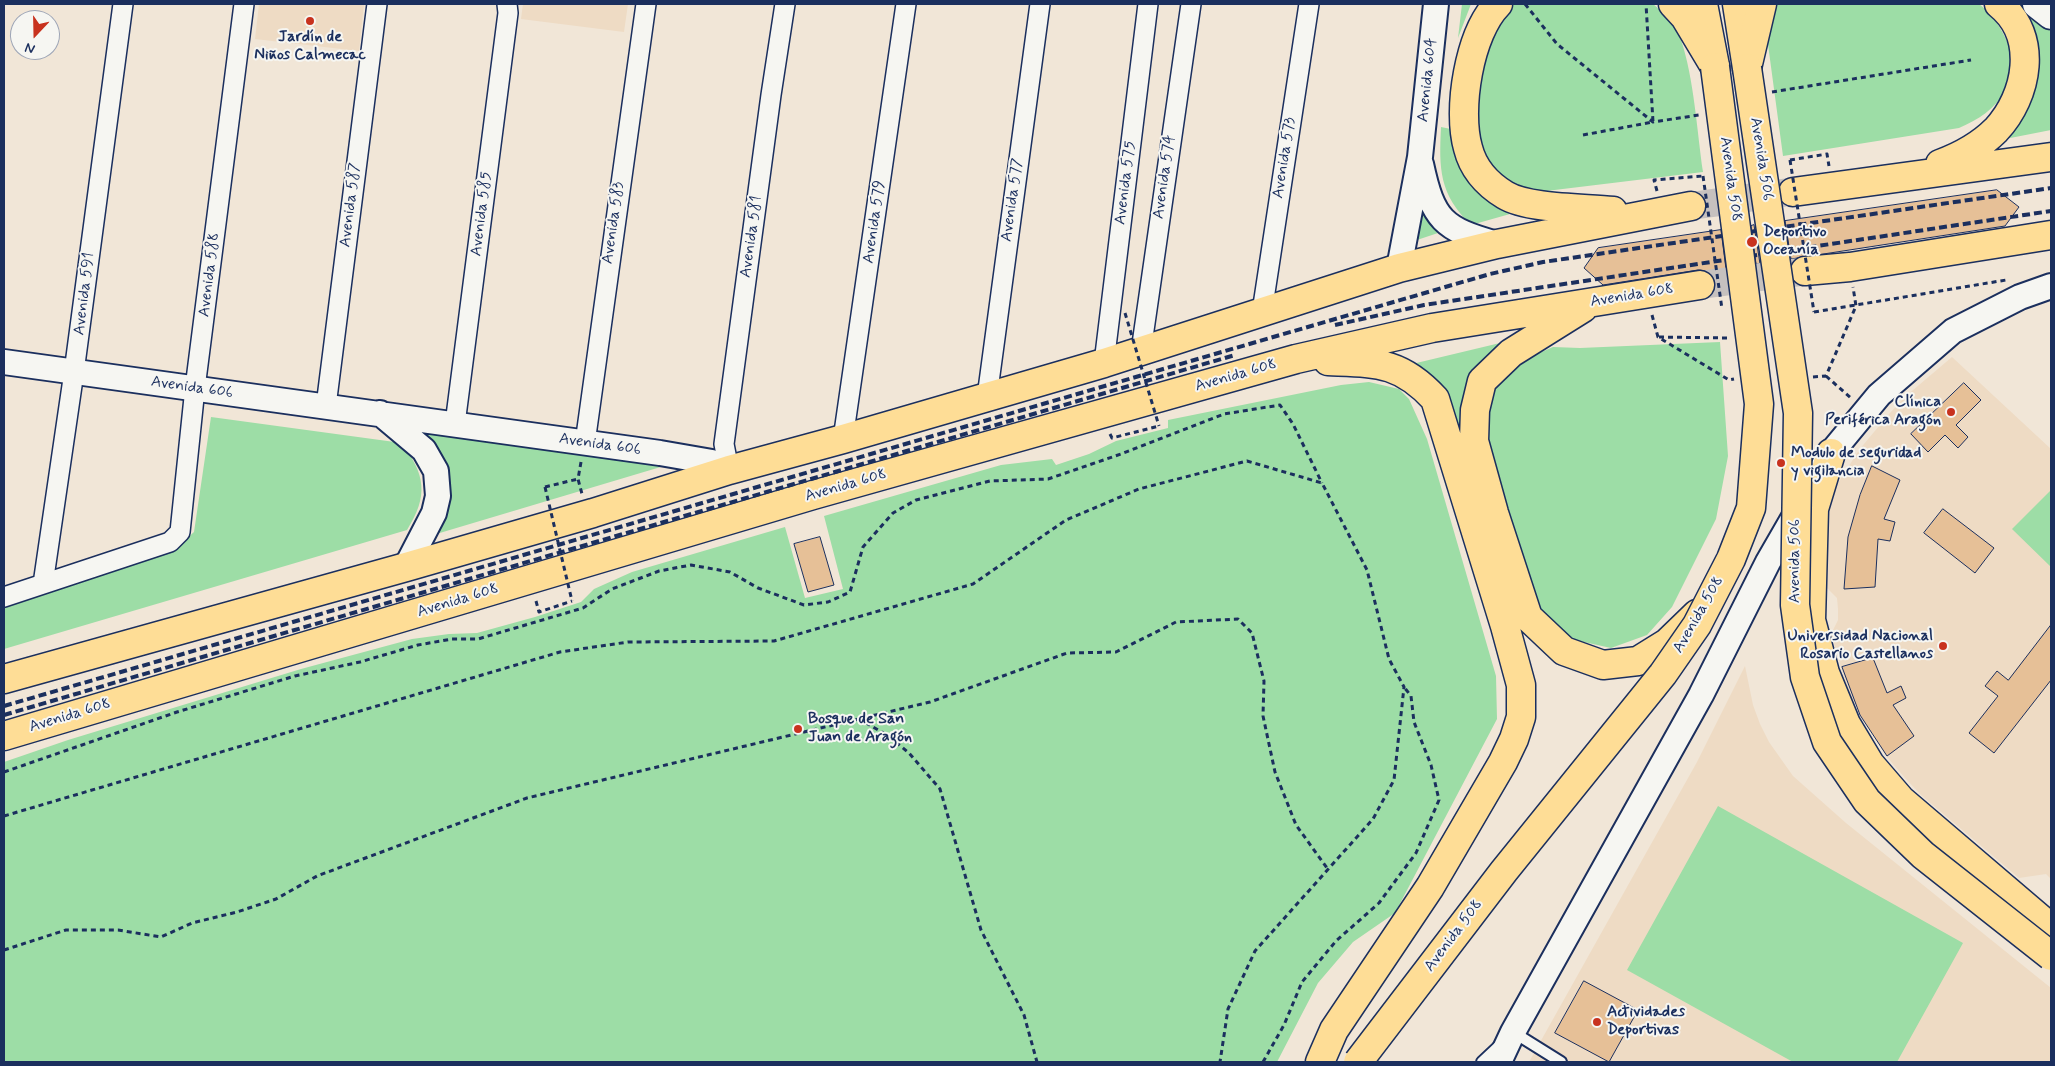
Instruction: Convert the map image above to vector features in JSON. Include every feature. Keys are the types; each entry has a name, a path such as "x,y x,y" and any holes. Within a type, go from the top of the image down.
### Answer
{"main road":[{"path":"1673,4 1685,17 1715,67"},
{"name":"Avenida 508","path":"1358,1062 1504,871 1663,674 1696,625 1731,559 1751,508 1759,404 1715,67 1703,4"},
{"name":"Avenida 506","path":"1737,4 1798,413 1795,605 1808,687 1827,742 1867,802 1923,855 2051,956"},
{"path":"1747,68 1762,4"},
{"path":"1905,175 1947,161 1984,141 2004,120 2011,108 2025,72 2024,48 2016,25 1999,4"},
{"path":"2036,4 2051,15"},
{"path":"1495,7 1477,40 1468,71 1464,127 1468,150 1476,169 1488,184 1506,196 1522,202 1539,206 1639,214"},
{"path":"1793,192 1905,175 2051,157"},
{"path":"4,679 406,567 593,513 729,470 844,439 1104,363 1399,268 1497,244 1639,214 1691,206"},
{"path":"1805,271 1850,267 2051,235"},
{"name":"Avenida 608","path":"4,736 813,495 1296,359 1432,328 1700,285"},
{"path":"1595,301 1511,353 1482,380 1475,410 1474,441 1494,513 1528,616 1564,651 1602,665 1638,661 1667,643 1708,602"},
{"path":"1296,359 1380,364 1405,373 1420,383 1435,399 1505,626 1521,685 1521,717 1514,739 1503,762 1430,887 1334,1030 1320,1062"},
{"path":"1831,453 1814,509 1811,559 1811,620 1825,673 1846,724 1870,764 1901,800 2051,928"}],"street":[{"name":"Avenida 591","path":"42,584 74,372 123,4"},
{"name":"Avenida 588","path":"42,584 170,542 180,532 195,388 244,4"},
{"name":"Avenida 587","path":"326,406 377,4"},
{"name":"Avenida 585","path":"455,424 508,13 507,4"},
{"name":"Avenida 583","path":"587,443 604,295 646,4"},
{"name":"Avenida 581","path":"729,470 724,444 770,95 785,4"},
{"name":"Avenida 579","path":"844,439 906,4"},
{"name":"Avenida 577","path":"987,397 1040,4"},
{"name":"Avenida 575","path":"1104,363 1148,4"},
{"name":"Avenida 574","path":"1141,351 1191,4"},
{"name":"Avenida 573","path":"1262,312 1309,4"},
{"name":"Avenida 604","path":"1399,268 1420,157 1436,4"},
{"name":"Avenida 604","path":"1420,157 1426,189 1440,217 1450,227 1466,235 1497,244"},
{"path":"1499,1062 1513,1032 1701,696 1768,562 1831,453 1879,395 1953,331 2020,296 2051,286"},
{"name":"Avenida 606","path":"4,362 587,443 712,462 729,470"},
{"path":"380,413 424,450 436,472 438,496 434,513 406,567"},
{"path":"4,596 42,584"}],"lane":[{"path":"1482,1062 1513,1032 1561,1062"}],"path":[{"path":"1583,135 1653,122 1646,4"},
{"path":"1828,154 1790,160 1814,312 2009,280 2020,296"},
{"path":"1654,180 1702,176 1724,319"},
{"path":"1112,438 1159,426 1125,313"},
{"path":"1658,337 1727,338 1725,329"},
{"path":"1826,376 1866,411"},
{"path":"4,772 177,712 295,676 360,662 418,645 452,639 478,639 583,608 612,589 659,571 691,565 730,572 758,588 804,605 828,602 850,592 863,546 893,513 916,500 990,481 1048,479 1121,454 1224,414 1280,405 1293,424 1367,570 1389,659 1411,696 1414,722 1431,764 1439,800 1416,853 1379,903 1336,941 1302,982 1284,1025 1263,1062"},
{"path":"587,443 579,467 578,479 582,493 593,513"},
{"path":"4,816 560,652 628,642 774,641 963,587 973,584 1066,520 1139,489 1202,473 1247,462 1322,483"},
{"path":"539,612 572,601 545,487 578,479"},
{"path":"4,950 66,930 118,930 161,938 192,923 237,912 276,899 317,876 527,798 930,702 1067,654 1116,652 1176,622 1238,619 1252,633 1264,681 1263,716 1275,772 1296,825 1327,868"},
{"path":"1220,1062 1228,1009 1255,950 1373,819 1394,780 1404,687"},
{"path":"858,718 890,736 940,789 981,930 1024,1015 1037,1062"}],"shaded area":[{"name":"Jardín de Niños Calmecac","path":"259,4 364,4 359,51 255,39"},
{"path":"523,4 628,4 624,32 521,19"},
{"name":"Universidad Nacional Rosario Castellanos","path":"1952,357 2051,449 2051,879 2046,874 2019,878 1921,795 1905,778 1886,756 1849,693 1831,634 1838,620 1838,609 1837,598 1825,586 1826,530 1829,508 1835,488 1859,450 1889,414 1906,396"},
{"path":"1745,666 1753,705 1760,724 1769,742 1793,776 1846,823 2051,988 2051,1062 1529,1062 1697,762"}],"green space":[{"path":"1462,4 1471,4 1458,38"},
{"path":"1513,4 1653,4 1670,20 1681,40 1692,88 1703,172 1538,192 1524,189 1507,181 1490,167 1480,145 1475,118 1484,51"},
{"path":"1776,4 1979,4 1995,21 2008,43 2012,67 2011,79 1997,103 1973,121 1959,128 1783,156 1767,37"},
{"path":"2014,4 2021,4 2051,27 2051,130 2000,140 2021,118"},
{"path":"1441,127 1451,129 1466,168 1478,187 1486,196 1510,214 1471,225 1460,214 1443,180 1440,156"},
{"path":"1422,201 1438,233 1417,240"},
{"path":"1720,342 1728,456 1716,519 1672,607 1647,635 1611,648 1575,640 1541,615 1483,434 1490,394 1521,361 1553,347 1580,348"},
{"path":"1500,343 1478,368 1463,445 1408,365"},
{"name":"Bosque de San Juan de Aragón","path":"1369,382 1399,389 1409,399 1427,439 1496,676 1497,719 1395,913 1353,942 1318,983 1277,1062 4,1062 4,762 68,740 301,669 412,639 449,634 477,633 535,617 581,602 594,589 632,572 785,527 805,598 843,589 824,516 1001,465 1052,459 1056,465 1089,454 1116,441 1168,428 1168,420 1341,385"},
{"path":"211,417 402,443 416,465 421,485 419,506 414,518 407,530 4,649 4,606 176,548 194,532"},
{"path":"404,425 674,463 433,535 447,505"},
{"path":"2051,490 2051,567 2012,529"},
{"path":"1718,806 1963,943 1897,1062 1793,1062 1627,970"}],"building":[{"path":"1997,190 2019,207 2005,226 1791,259 1785,221"},
{"path":"1754,225 1760,264 1756,264 1751,226"},
{"path":"1721,230 1726,269 1698,270 1603,285 1584,268 1598,248"},
{"name":"Clínica Periférica Aragón","path":"1964,383 1981,400 1956,425 1968,437 1958,448 1945,435 1928,452 1911,434"},
{"path":"1872,466 1900,480 1884,519 1895,522 1890,541 1878,539 1875,587 1844,589 1848,537 1860,495"},
{"path":"1943,509 1994,548 1975,573 1924,533"},
{"path":"820,537 834,585 808,592 794,544"},
{"path":"2051,625 2051,680 1994,753 1969,733 1998,696 1985,686 1997,671 2008,680"},
{"path":"1873,658 1887,693 1901,686 1906,698 1893,705 1914,736 1887,756 1860,715 1842,667"},
{"name":"Actividades Deportivas","path":"1584,981 1638,1010 1609,1062 1555,1033"}],"tunnel":[{"path":"1691,206 1789,192"},
{"path":"1700,285 1800,272"}],"railway":[{"path":"4,706 1490,274 1543,262 2051,188"},
{"path":"1335,325 1424,305 2051,211"},
{"path":"4,715 1235,355"}],"place":[{"name":"Jardín de Niños Calmecac","path":"310,21"},
{"name":"Deportivo Oceanía","path":"1752,242"},
{"name":"Clínica Periférica Aragón","path":"1951,412"},
{"name":"Modulo de seguridad y vigilancia","path":"1781,463"},
{"name":"Universidad Nacional Rosario Castellanos","path":"1943,646"},
{"name":"Bosque de San Juan de Aragón","path":"798,729"},
{"name":"Actividades Deportivas","path":"1597,1022"}]}
